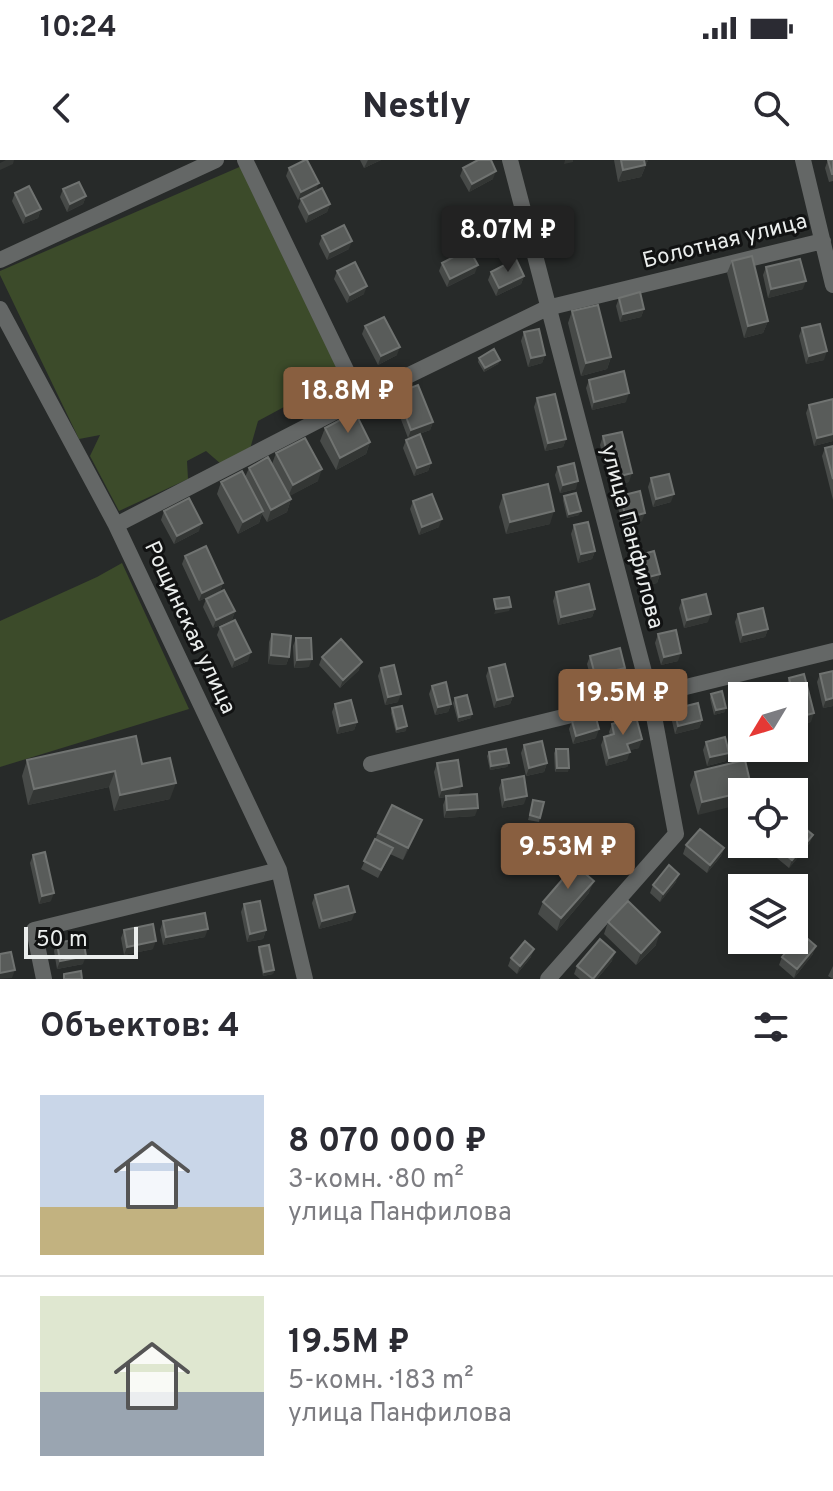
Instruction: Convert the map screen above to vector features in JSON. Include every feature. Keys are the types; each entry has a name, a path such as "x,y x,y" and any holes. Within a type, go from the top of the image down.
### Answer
{"street":[{"path":"0,260 216,160"},
{"path":"245,160 360,399"},
{"name":"улица Панфилова","path":"510,160 650,695 676,834 548,979"},
{"path":"803,160 833,285"},
{"name":"Болотная улица","path":"116,525 360,399 547,308 823,241"},
{"name":"Рощинская улица","path":"0,309 116,525 279,870 305,979"},
{"path":"371,764 833,651"},
{"path":"44,979 34,930 279,870"}],"green space":[{"path":"244,165 338,371 326,381 332,405 305,419 284,407 258,421 250,449 221,464 206,451 187,461 188,479 119,511 90,456 100,435 79,439 0,271"},
{"path":"122,563 189,709 0,767 0,621"}],"building":[{"path":"305,160 319,183 301,192 289,168"},
{"path":"478,160 491,160 496,171 472,184 463,168"},
{"path":"621,160 644,160 645,165 623,170"},
{"path":"828,160 833,160 833,174 832,174"},
{"path":"79,182 86,196 70,204 63,189"},
{"path":"29,186 41,209 26,216 15,193"},
{"path":"322,188 330,204 309,214 301,199"},
{"path":"502,209 510,225 485,238 477,222"},
{"path":"344,225 352,241 330,252 322,236"},
{"path":"469,249 478,265 450,279 442,263"},
{"path":"752,256 768,321 748,326 732,261"},
{"path":"516,259 524,276 499,288 491,272"},
{"path":"800,259 806,281 771,289 766,267"},
{"path":"355,262 367,286 350,295 337,271"},
{"path":"640,292 644,309 623,314 619,298"},
{"path":"598,305 611,357 586,363 572,311"},
{"path":"384,317 400,347 381,356 365,326"},
{"path":"820,324 827,351 809,356 802,328"},
{"path":"539,329 545,355 531,358 524,332"},
{"path":"494,349 500,360 485,368 479,358"},
{"path":"624,371 629,393 594,402 589,380"},
{"path":"418,385 433,422 411,430 397,393"},
{"path":"555,394 566,439 548,443 537,398"},
{"path":"833,399 833,434 817,438 809,405"},
{"path":"355,412 370,442 340,458 325,428"},
{"path":"622,432 632,473 613,478 603,436"},
{"path":"420,434 431,463 417,468 406,440"},
{"path":"305,438 322,469 293,485 276,453"},
{"path":"833,446 833,479 825,448"},
{"path":"268,457 291,499 271,510 249,468"},
{"path":"574,463 578,481 563,485 558,467"},
{"path":"242,471 263,511 243,522 221,482"},
{"path":"669,474 674,494 656,499 651,478"},
{"path":"548,484 554,511 510,522 503,495"},
{"path":"640,491 645,513 626,518 620,496"},
{"path":"576,493 581,511 569,514 564,496"},
{"path":"432,494 442,519 422,527 413,501"},
{"path":"189,498 202,523 177,536 164,511"},
{"path":"588,522 595,551 581,554 574,525"},
{"path":"206,546 223,583 202,593 185,556"},
{"path":"654,551 660,574 641,579 636,556"},
{"path":"589,584 595,609 561,617 556,592"},
{"path":"224,590 235,611 216,620 206,599"},
{"path":"706,594 711,614 687,620 682,600"},
{"path":"509,597 511,607 496,609 494,599"},
{"path":"763,608 768,629 743,635 738,614"},
{"path":"235,620 251,652 235,660 220,627"},
{"path":"676,630 681,653 664,657 658,634"},
{"path":"272,634 291,636 289,657 271,655"},
{"path":"296,638 311,638 312,659 297,660"},
{"path":"341,639 362,662 343,680 322,657"},
{"path":"620,648 625,668 595,675 590,656"},
{"path":"505,664 513,696 497,700 489,668"},
{"path":"394,665 401,694 388,697 381,668"},
{"path":"833,671 833,698 826,700 820,674"},
{"path":"804,674 806,682 790,682 789,678"},
{"path":"446,682 451,704 438,707 432,686"},
{"path":"808,690 814,713 808,715"},
{"path":"722,691 726,708 716,710 711,694"},
{"path":"467,695 472,714 459,717 455,698"},
{"path":"351,700 357,722 340,726 335,704"},
{"path":"698,703 702,720 678,726 674,709"},
{"path":"402,706 407,726 397,729 392,708"},
{"path":"595,714 599,729 576,736 572,721"},
{"path":"636,717 642,739 627,744 630,752 609,758 604,737 614,734 612,724"},
{"path":"136,736 142,764 170,758 176,783 120,795 115,771 34,789 27,760"},
{"path":"725,737 728,753 710,757 706,742"},
{"path":"542,741 547,763 529,768 524,745"},
{"path":"506,749 509,763 491,766 489,752"},
{"path":"556,749 568,749 569,768 557,768"},
{"path":"458,760 462,786 442,790 437,763"},
{"path":"745,762 749,778 728,778 728,796 702,802 695,772"},
{"path":"524,776 527,796 505,800 502,780"},
{"path":"477,794 478,808 447,810 446,796"},
{"path":"533,800 544,802 540,818 530,815"},
{"path":"392,805 422,820 408,848 378,833"},
{"path":"614,827 632,844 614,862 597,845"},
{"path":"700,829 724,848 710,865 686,845"},
{"path":"375,839 393,848 381,870 364,861"},
{"path":"45,852 54,893 42,896 33,855"},
{"path":"575,865 594,881 561,918 543,902"},
{"path":"669,865 679,874 663,894 653,885"},
{"path":"348,886 355,912 322,921 315,895"},
{"path":"260,901 266,930 250,934 244,904"},
{"path":"628,901 660,932 641,953 608,922"},
{"path":"205,913 208,929 166,937 163,921"},
{"path":"153,924 156,941 127,947 124,930"},
{"path":"83,938 86,956 60,961 57,943"},
{"path":"600,939 615,952 593,979 577,966"},
{"path":"808,939 816,946 797,969 782,957 784,954 808,954"},
{"path":"525,941 534,949 520,966 511,958"},
{"path":"269,945 274,970 264,972 259,947"},
{"path":"11,952 15,970 0,973 0,954"},
{"path":"81,971 82,979 64,979 64,974"}]}
